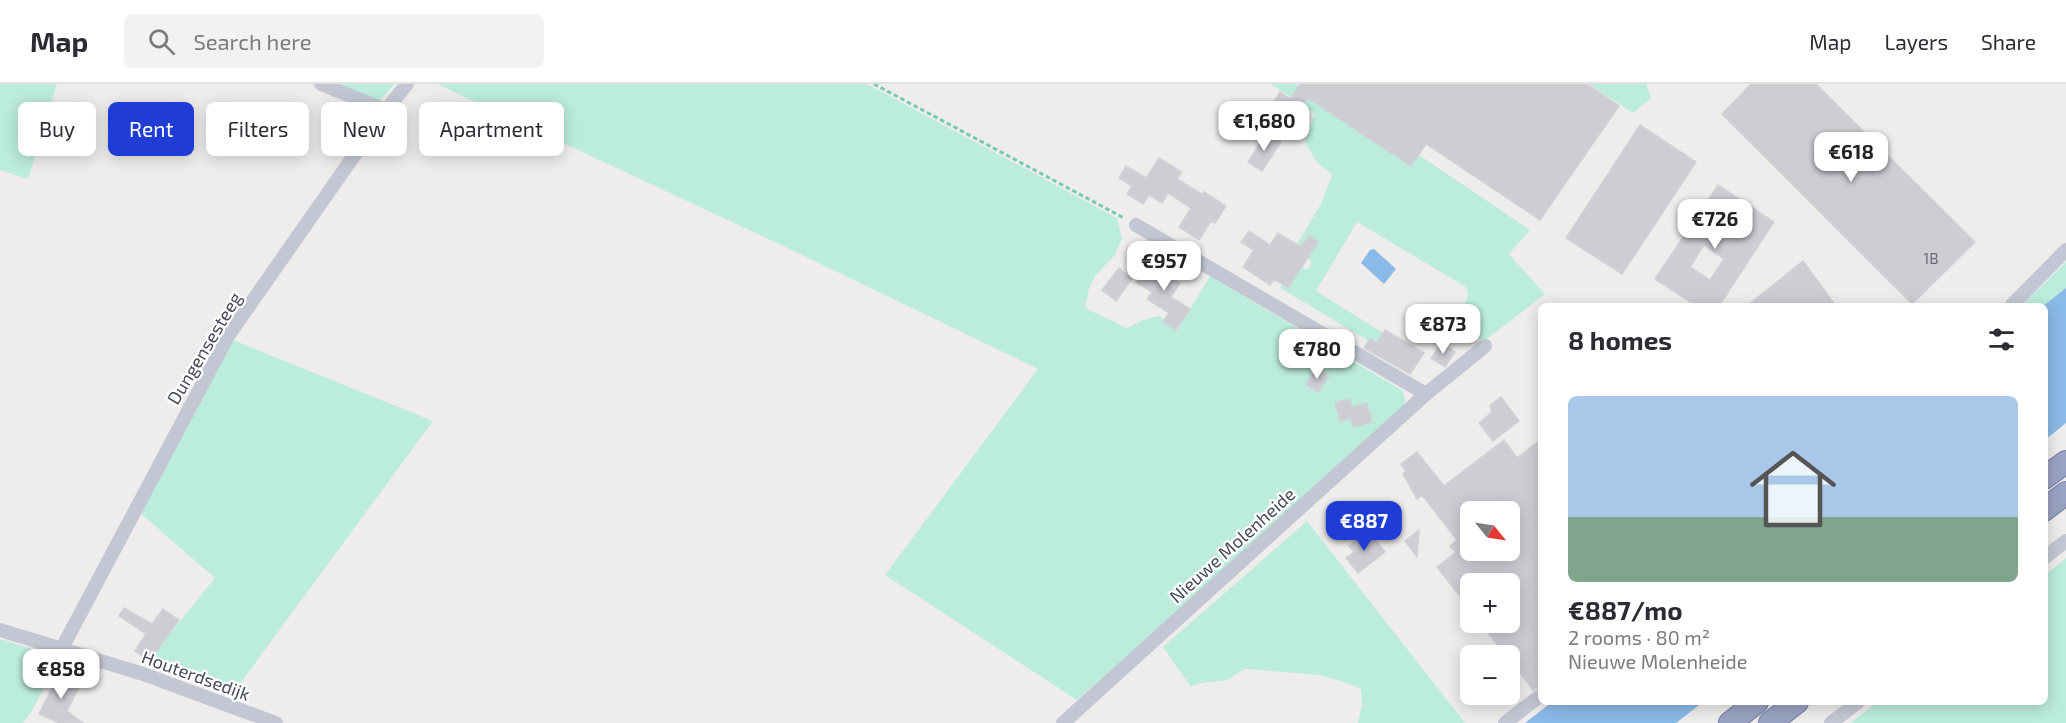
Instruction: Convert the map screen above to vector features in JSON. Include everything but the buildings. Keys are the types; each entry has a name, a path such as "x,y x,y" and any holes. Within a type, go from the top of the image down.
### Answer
{"highway":[{"path":"2048,475 2066,462"},
{"path":"2048,507 2066,493"},
{"path":"1730,723 1753,705"},
{"path":"1770,723 1793,705"}],"street":[{"path":"321,84 366,102"},
{"name":"Dungensesteeg","path":"392,102 407,84"},
{"name":"Dungensesteeg","path":"62,648 228,336 354,156"},
{"path":"1136,225 1426,394"},
{"path":"2014,303 2066,250"},
{"name":"Nieuwe Molenheide","path":"1063,723 1426,394 1485,346"},
{"path":"2048,555 2066,541"},
{"name":"Houterdsedijk","path":"0,630 143,674 276,723"},
{"path":"1505,723 1538,698"},
{"path":"1831,723 1854,705"}],"path":[{"path":"874,84 1136,225"}],"green space":[{"path":"0,84 57,84 52,102 18,102 18,156 35,156 28,179 0,170"},
{"path":"336,84 394,84 379,102"},
{"path":"437,84 867,84 1117,218 1122,239 1114,256 1096,275 1089,288 1085,308 1127,328 1159,316 1178,329 1210,276 1403,391 1406,405 1077,700 885,575 1038,369 564,143 564,102 475,102"},
{"path":"1271,84 1298,84 1297,86 1382,130 1530,230 1509,254 1545,294 1484,341 1457,325 1468,295 1466,287 1357,222 1316,291 1396,341 1389,353 1280,288 1297,264 1307,270 1312,262 1294,250 1322,202 1332,175 1316,161 1305,142 1315,114"},
{"path":"1589,84 1646,84 1651,98 1633,113"},
{"path":"2066,262 2066,288 2047,303 2024,303"},
{"path":"233,340 433,421 236,689 151,657 215,578 139,512"},
{"path":"1307,521 1465,723 1358,723 1362,705 1361,689 1320,675 1246,669 1229,679 1200,683 1191,687 1163,647"},
{"path":"2066,558 2066,723 1850,723 1874,705 2048,705 2048,573"},
{"path":"0,639 60,658 23,723 0,723"}],"water":[{"path":"1374,249 1396,269 1384,284 1361,263 1370,250"},
{"path":"2066,288 2066,423 2048,438 2048,303"},
{"path":"1548,705 1699,705 1676,723 1525,723"}]}
